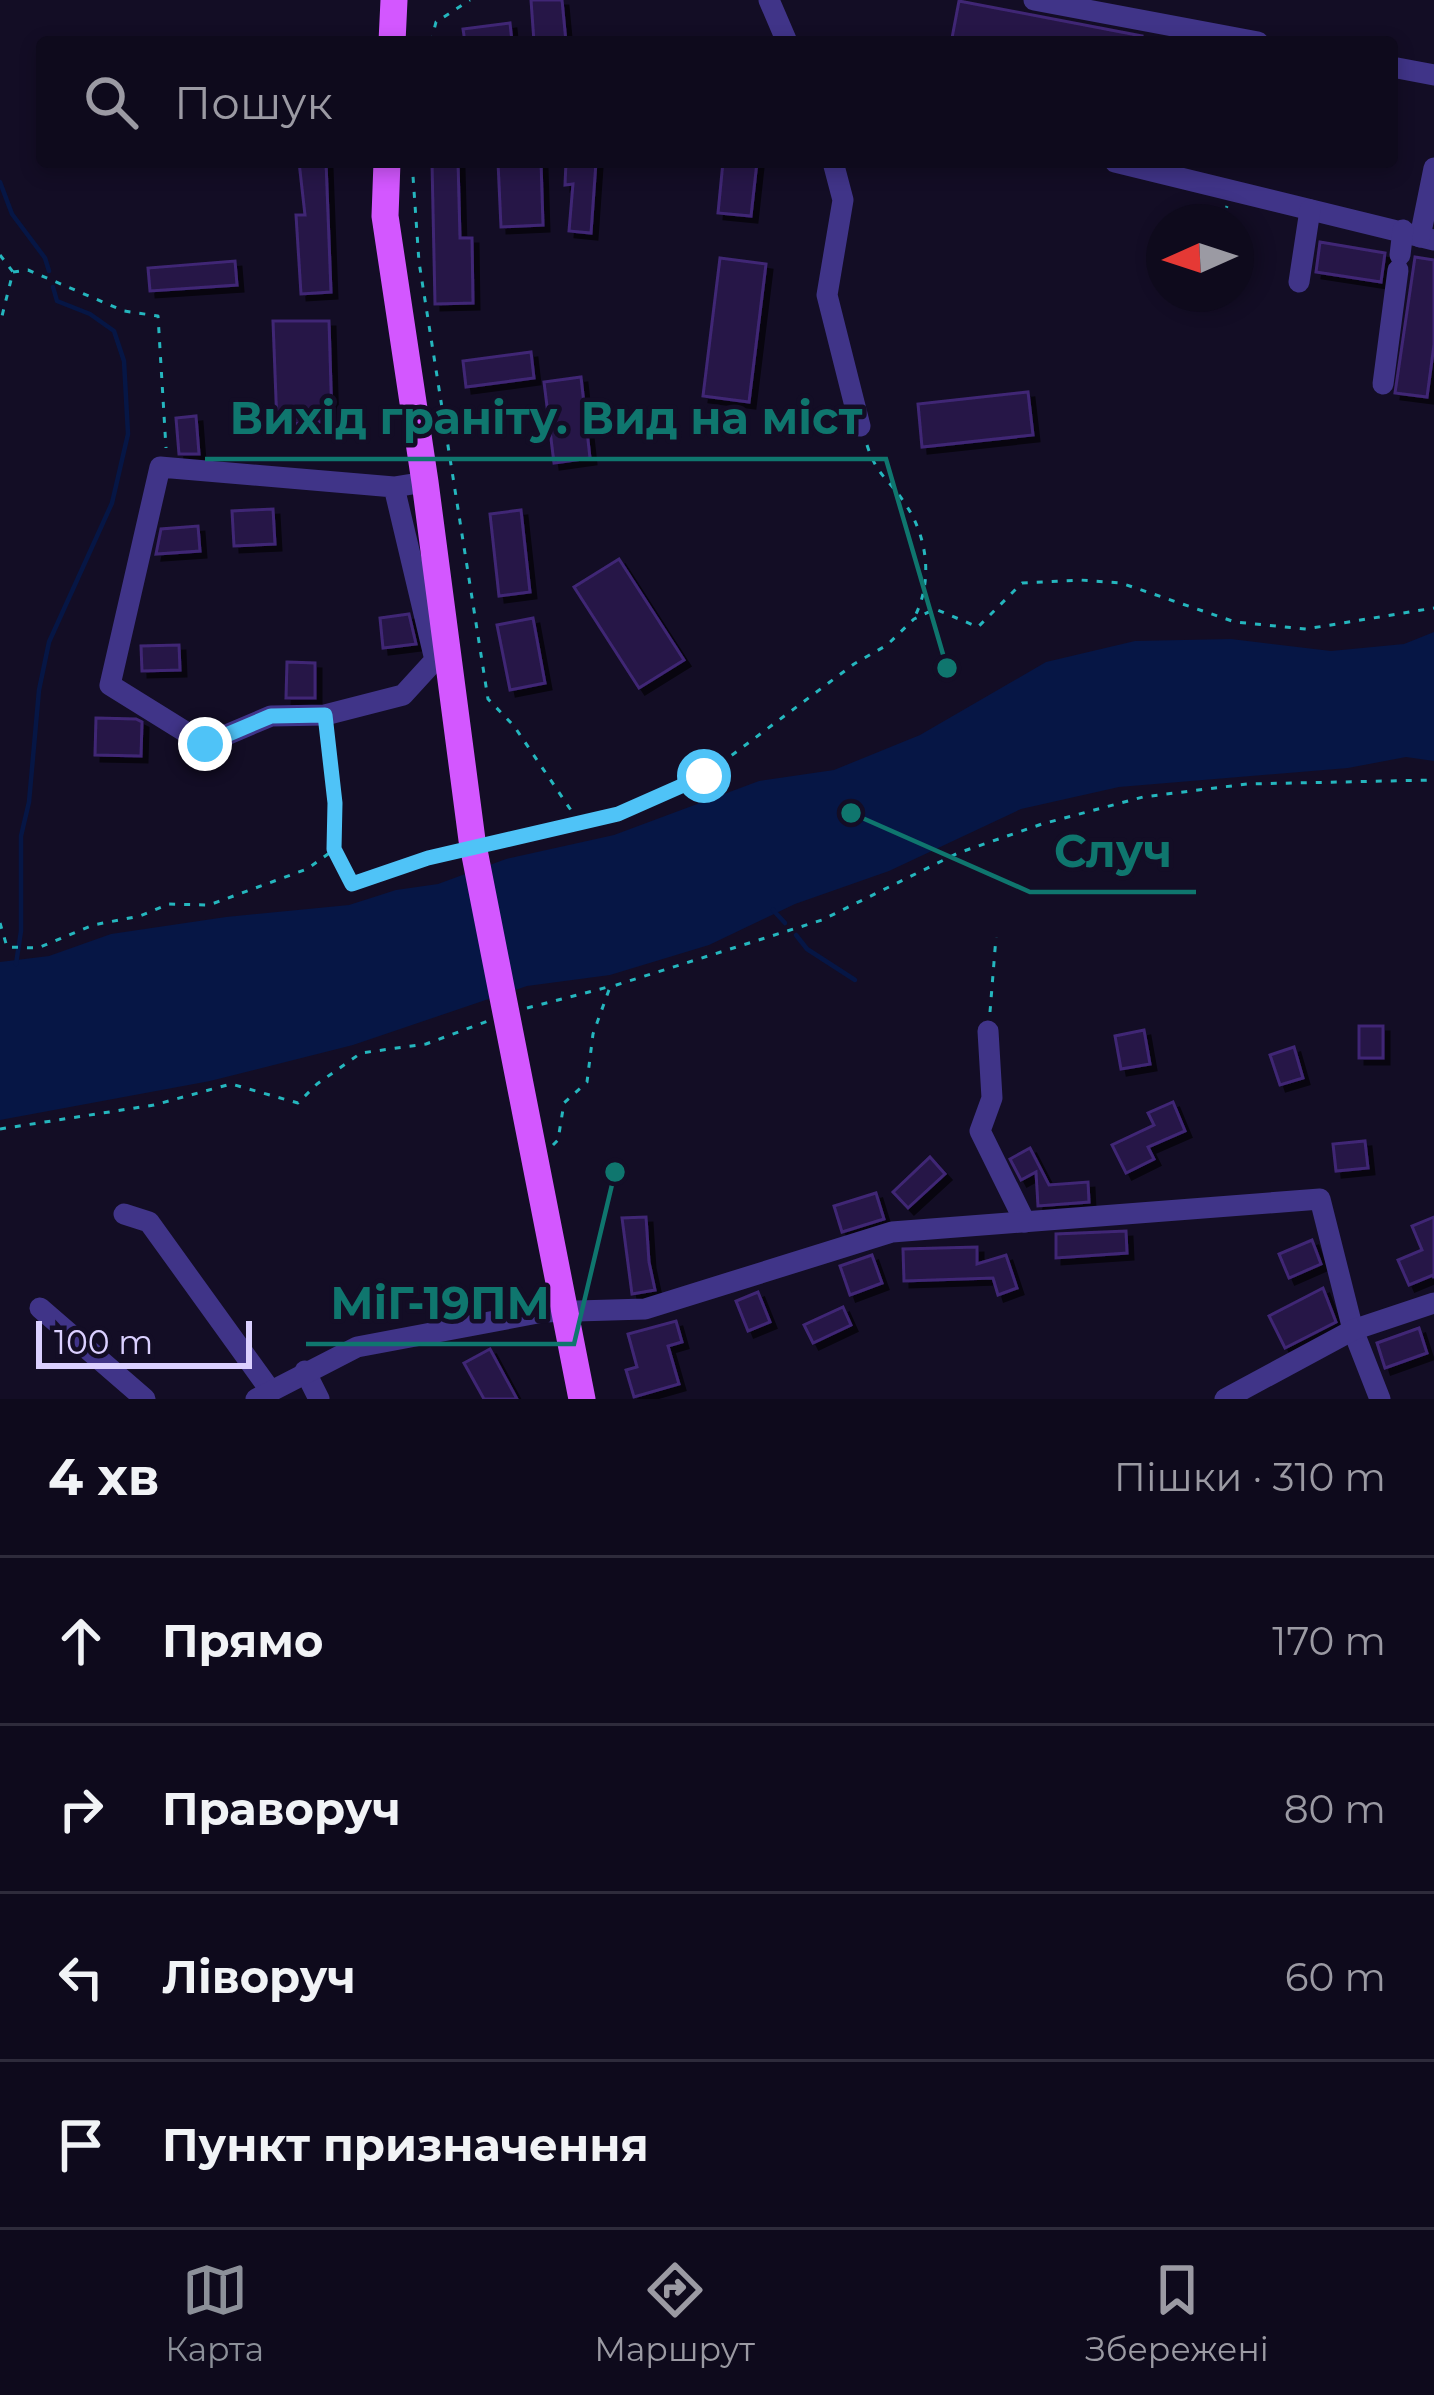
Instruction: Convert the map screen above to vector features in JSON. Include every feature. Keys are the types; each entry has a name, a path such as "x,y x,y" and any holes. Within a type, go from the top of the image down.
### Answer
{"main road":[{"path":"392,36 394,0"},
{"path":"387,168 385,216 475,845 512,1016 582,1399"}],"street":[{"path":"769,0 785,36"},
{"path":"1034,0 1226,36"},
{"path":"1398,68 1434,75"},
{"path":"835,168 843,200 827,295 860,427"},
{"path":"1139,168 1419,236"},
{"path":"1383,384 1399,263 1419,236 1434,168"},
{"path":"1299,282 1310,210"},
{"path":"394,488 435,660 403,695 325,715 271,716 205,744 110,685 160,467 394,488 425,482"},
{"path":"988,1031 992,1098 980,1131 1025,1222"},
{"path":"124,1214 149,1222 263,1394 357,1347 543,1312 645,1309 892,1232 1320,1198 1352,1330 1380,1399"},
{"path":"1225,1399 1352,1330 1434,1303"},
{"path":"40,1308 145,1399"},
{"path":"304,1371 319,1399"}],"path":[{"path":"432,36 436,22 470,0"},
{"path":"412,168 419,262 488,699 514,726 581,825"},
{"path":"0,255 14,272"},
{"path":"14,272 28,270 124,311 158,316 169,468"},
{"path":"0,324 14,272"},
{"path":"860,427 876,471 904,500 921,534 927,571 914,619"},
{"path":"325,715 335,803 334,849 352,884 475,845 618,814 704,776 854,664 887,645 914,619 935,609 978,627 1022,583 1121,583 1235,622 1306,628 1434,608"},
{"path":"0,1129 154,1105 231,1084 298,1103 362,1053 426,1044 822,920 958,853 1143,797 1247,784 1434,780"},
{"path":"0,950 38,948 93,925 140,916 170,904 209,905 307,869 334,849"},
{"path":"0,923 7,947"},
{"path":"988,1031 996,937"},
{"path":"547,1150 558,1140 565,1102 587,1082 593,1034 610,987"}],"water":[{"path":"1434,632 1434,761 1406,757 1348,768 1119,787 1021,809 889,871 795,904 709,945 610,975 527,986 353,1045 210,1081 0,1120 0,962 49,956 111,934 349,905 396,890 438,884 506,859 614,835 759,781 834,770 920,735 1046,662 1135,641 1231,639 1331,651 1404,644"}],"building":[{"path":"531,0 562,0 565,36 534,36"},
{"path":"959,1 1142,36 952,36"},
{"path":"510,23 511,36 464,36 463,29"},
{"path":"300,168 326,168 331,292 301,294 296,215 305,215"},
{"path":"432,168 458,168 460,238 472,238 473,303 435,304"},
{"path":"498,168 541,168 543,225 501,227"},
{"path":"566,168 596,168 591,233 569,231 573,184 565,185"},
{"path":"722,168 756,168 751,216 718,213"},
{"path":"1320,242 1385,253 1381,282 1316,272"},
{"path":"1415,257 1434,260 1434,345 1427,397 1395,393"},
{"path":"720,258 766,264 749,402 703,396"},
{"path":"235,261 237,285 150,291 148,268"},
{"path":"273,321 329,321 332,421 277,425"},
{"path":"531,352 534,378 466,387 463,361"},
{"path":"581,377 590,458 554,463 544,382"},
{"path":"1028,392 1033,435 922,447 918,404"},
{"path":"196,416 199,454 179,454 176,418"},
{"path":"273,509 275,544 234,546 232,511"},
{"path":"521,510 530,592 499,596 490,514"},
{"path":"198,526 200,551 156,554 161,529"},
{"path":"619,559 684,660 639,688 574,587"},
{"path":"409,614 416,644 383,648 380,618"},
{"path":"533,618 545,683 510,690 497,625"},
{"path":"179,645 180,670 142,671 141,646"},
{"path":"287,662 315,663 315,698 286,698"},
{"path":"96,718 142,722 141,756 95,755"},
{"path":"1359,1026 1383,1026 1383,1058 1359,1058"},
{"path":"1144,1030 1150,1064 1121,1069 1115,1036"},
{"path":"1294,1047 1303,1078 1280,1085 1270,1055"},
{"path":"1173,1102 1185,1131 1148,1147 1154,1159 1126,1173 1112,1145 1154,1125 1148,1113"},
{"path":"1365,1141 1368,1168 1336,1171 1333,1144"},
{"path":"1030,1148 1049,1185 1088,1182 1089,1202 1038,1206 1036,1172 1021,1180 1010,1159"},
{"path":"930,1157 945,1174 908,1208 893,1192"},
{"path":"876,1193 884,1219 842,1232 834,1206"},
{"path":"646,1217 655,1290 632,1294 622,1218"},
{"path":"1434,1217 1434,1278 1409,1285 1398,1260 1422,1250 1412,1226"},
{"path":"1126,1231 1127,1253 1056,1258 1056,1234"},
{"path":"1312,1240 1321,1264 1289,1278 1279,1254"},
{"path":"977,1247 977,1264 1006,1255 1017,1288 998,1295 993,1278 904,1281 903,1249"},
{"path":"872,1255 882,1283 850,1295 840,1266"},
{"path":"1323,1288 1336,1322 1285,1348 1269,1316"},
{"path":"758,1292 770,1322 748,1331 736,1301"},
{"path":"843,1307 851,1325 813,1343 804,1325"},
{"path":"676,1321 682,1342 668,1346 679,1384 634,1397 626,1370 637,1367 628,1334"},
{"path":"1419,1328 1427,1353 1385,1368 1377,1343"},
{"path":"490,1349 517,1399 484,1399 464,1363"}],"waterway":[{"path":"0,182 12,214 45,258 49,271"},
{"path":"16,964 21,931 21,836 49,642 112,503 128,434 124,361 114,331 90,314 57,301 53,287"},
{"path":"773,910 785,923"},
{"path":"796,935 807,949 855,980"}],"place":[{"name":"Вихід граніту. Вид на міст","path":"947,668"},
{"name":"Случ","path":"851,813"},
{"name":"МіГ-19ПМ","path":"615,1172"}],"route":[{"path":"205,744 271,716 325,715 335,803 334,849 352,884 428,858 618,814 704,776"}]}
